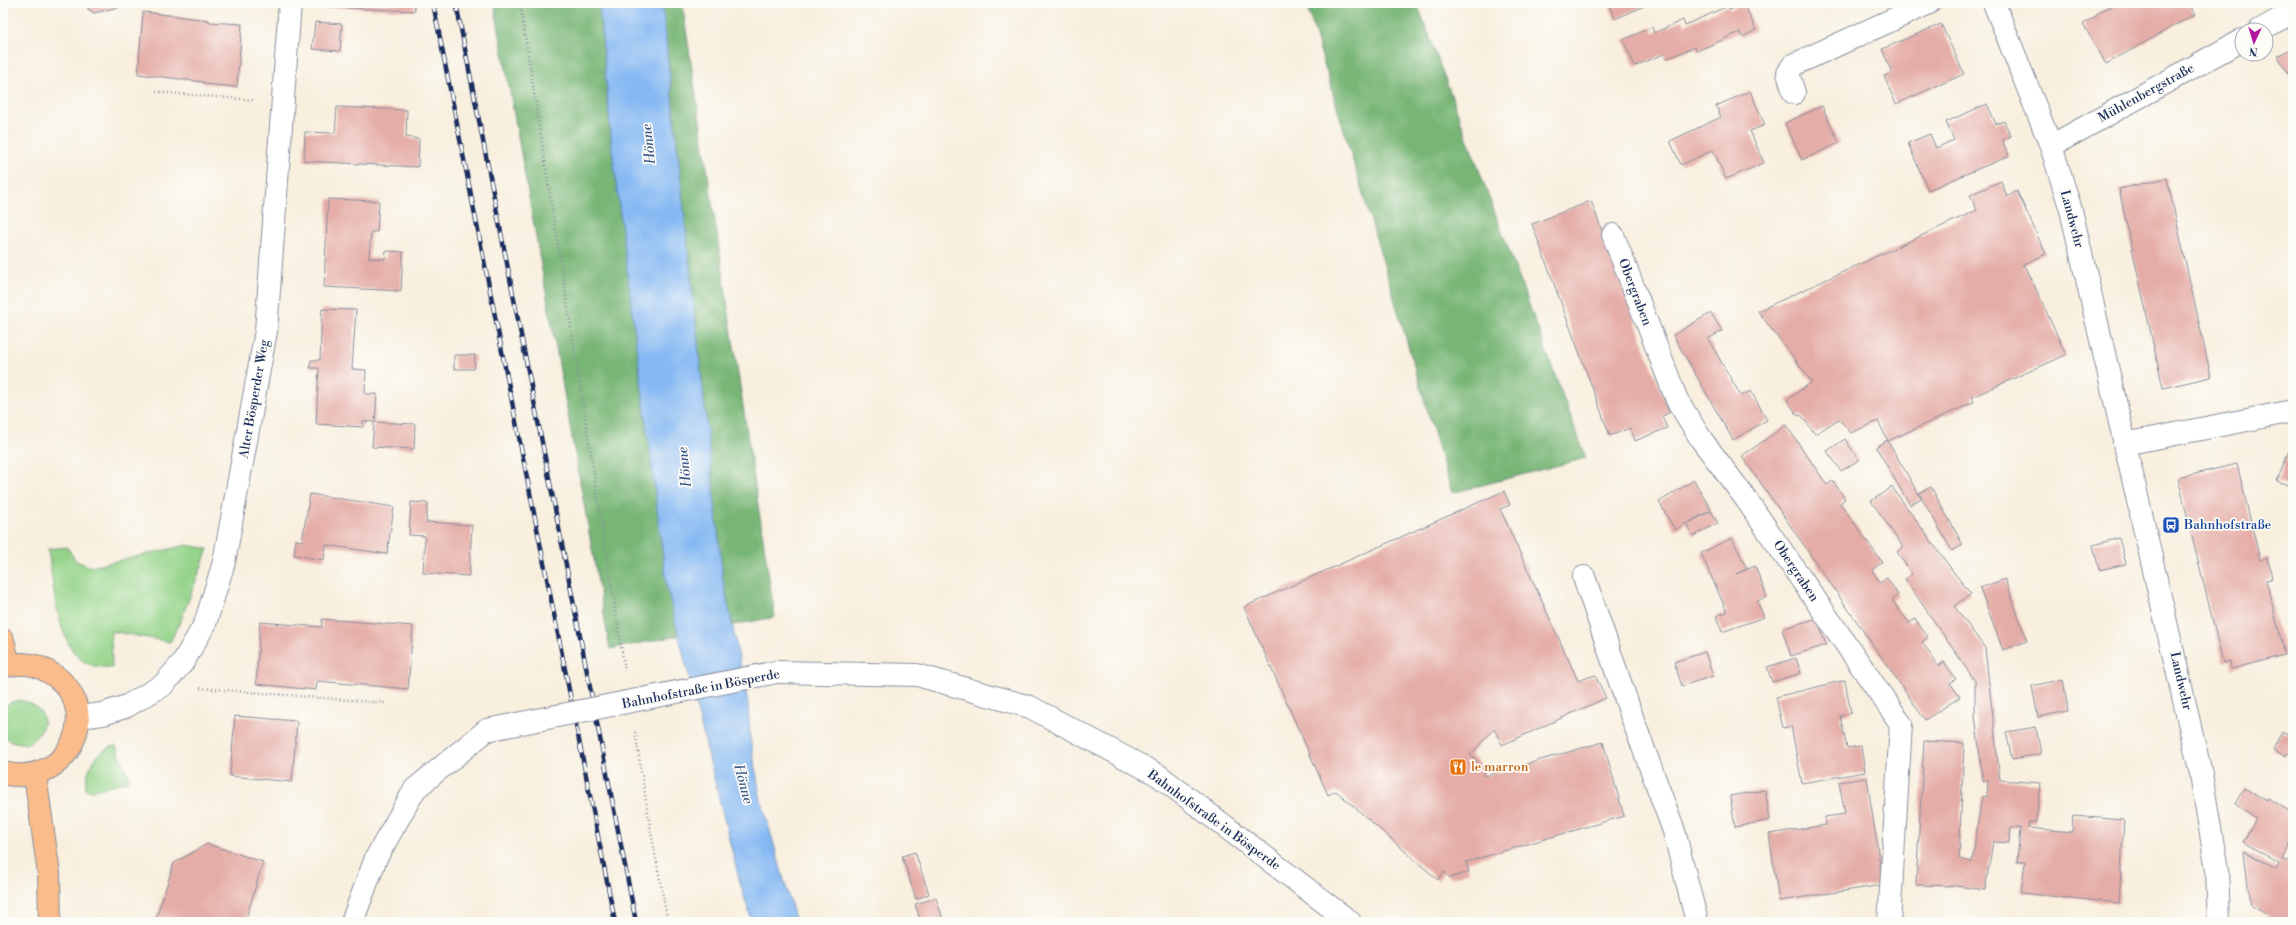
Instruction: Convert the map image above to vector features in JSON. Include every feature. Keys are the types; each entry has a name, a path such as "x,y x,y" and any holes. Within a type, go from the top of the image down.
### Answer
{"main road":[{"path":"3,640 6,666 25,664 41,667 56,675 67,687 74,701 78,718 75,736 67,754 53,767 35,775 17,777 3,773"},
{"path":"35,775 49,874 50,922"}],"street":[{"name":"Alter Bösperder Weg","path":"78,718 103,714 127,706 164,685 205,624 224,562 266,331 290,3"},
{"path":"1794,93 1788,73 1793,65 1929,3"},
{"name":"Landwehr","path":"1994,3 2051,146 2071,210 2201,774 2217,870 2219,922"},
{"path":"2274,22 2293,12"},
{"name":"Mühlenbergstraße","path":"2051,146 2234,44"},
{"name":"Obergraben","path":"1613,236 1677,400 1701,439 1746,499 1901,724 1889,922"},
{"path":"2124,444 2293,411"},
{"path":"1584,577 1633,720 1674,831 1697,922"},
{"name":"Bahnhofstraße in Bösperde","path":"352,922 376,858 415,789 487,730 777,672 916,675 1030,707 1158,775 1350,922"}],"path":[{"path":"520,3 626,674"},
{"path":"156,92 283,103"},
{"path":"172,675 202,688 385,703"},
{"path":"634,729 668,922"}],"green space":[{"path":"494,3 682,3 775,617 610,649"},
{"path":"1306,3 1417,3 1586,458 1452,493"},
{"path":"187,545 208,549 181,620 170,642 111,631 112,668 98,666 83,661 74,652 61,626 54,593 48,549 67,547 76,561 91,567"},
{"path":"19,700 36,707 41,712 43,719 43,725 40,732 26,744 10,741 3,734 3,710 9,703"},
{"path":"116,746 130,780 91,791 86,789 87,776 93,762 103,751 109,747"}],"water":[{"name":"Hönne","path":"599,3 662,3 723,579 748,703 750,738 760,796 796,922 752,922 740,883 667,588 612,150"}],"building":[{"path":"87,3 127,3 127,5 94,13 88,9"},
{"path":"327,3 414,3 415,11 327,7"},
{"path":"1608,3 1651,3 1615,19"},
{"path":"1744,3 1756,30 1742,37 1740,32 1697,51 1695,47 1666,59 1664,54 1635,66 1623,40 1652,27 1654,33 1683,20 1685,25 1728,6 1730,10"},
{"path":"2119,3 2189,3 2195,14 2106,64 2083,24 2096,16 2098,12"},
{"path":"143,12 209,20 209,22 242,24 237,87 204,84 204,82 138,74"},
{"path":"315,22 342,24 340,51 312,49"},
{"path":"1941,24 1964,74 1896,104 1884,76 1892,73 1882,49"},
{"path":"2293,47 2293,82 2278,56"},
{"path":"1750,91 1765,125 1750,131 1764,163 1726,179 1713,150 1681,165 1670,141 1721,117 1716,106"},
{"path":"1987,104 1996,124 2004,121 2011,136 2002,140 2009,156 1928,190 1908,143 1930,134 1936,148 1954,140 1946,122"},
{"path":"1822,106 1839,143 1802,160 1785,123"},
{"path":"337,107 407,110 406,137 419,139 418,167 304,161 305,132 335,133"},
{"path":"2167,178 2211,377 2163,388 2119,189"},
{"path":"2001,181 2007,197 2017,191 2046,254 2022,265 2026,267 2066,355 1972,397 1974,402 1888,441 1878,421 1851,433 1839,419 1815,434 1801,415 1798,416 1787,400 1812,382 1758,311 1977,210 1970,195"},
{"path":"328,199 379,201 377,232 371,232 369,258 385,259 386,251 403,252 401,291 324,287"},
{"path":"1591,201 1669,413 1662,416 1667,428 1635,441 1630,428 1610,436 1532,224"},
{"path":"322,309 356,310 352,369 366,370 365,394 377,394 375,422 415,424 414,449 372,447 374,422 363,421 363,427 316,424 319,368 310,368 311,360 320,360"},
{"path":"1711,313 1722,331 1708,339 1741,396 1751,391 1767,420 1733,440 1673,335"},
{"path":"454,355 475,355 474,369 454,369"},
{"path":"1786,425 1827,485 1833,481 1845,499 1840,503 1882,562 1872,570 1880,583 1887,578 1898,595 1892,600 1909,623 1915,619 1928,637 1922,642 1938,666 1944,662 1956,679 1950,683 1960,697 1925,720 1742,456"},
{"path":"1845,439 1859,460 1841,471 1827,451"},
{"path":"1887,440 1921,498 1910,505 1876,447"},
{"path":"2293,441 2293,487 2277,481"},
{"path":"2237,464 2260,560 2268,558 2272,578 2266,580 2285,655 2231,669 2230,661 2223,663 2178,478"},
{"path":"1694,480 1711,510 1688,523 1711,511 1718,523 1693,536 1686,523 1675,530 1659,502"},
{"path":"1892,487 1971,594 1954,606 1985,648 2000,780 2040,783 2036,822 2029,822 2028,828 2072,832 2073,816 2124,820 2119,903 2021,893 2025,862 2017,862 2020,828 2011,828 2009,843 1993,842 1985,890 1957,886 1916,885 1924,741 1964,743 1959,859 1972,862 1982,796 1987,797 1988,780 1983,781 1975,715 1975,681 1905,579 1912,574 1897,552 1903,547 1871,501"},
{"path":"1931,487 1963,545 1952,551 1919,493"},
{"path":"1504,491 1510,505 1500,509 1578,681 1595,675 1606,698 1502,745 1494,729 1470,755 1482,765 1485,776 1603,742 1624,816 1466,862 1469,872 1450,878 1444,872 1438,880 1336,791 1328,795 1244,607"},
{"path":"310,494 394,507 387,554 326,545 324,560 294,555 296,540 302,541"},
{"path":"411,502 428,503 426,522 472,525 469,576 423,573 425,536 409,535"},
{"path":"1732,538 1747,569 1736,574 1755,566 1767,597 1757,601 1764,617 1722,632 1716,616 1727,612 1701,553"},
{"path":"2119,538 2126,564 2099,570 2093,545"},
{"path":"2005,579 2027,641 2003,650 1980,588"},
{"path":"1817,618 1826,645 1791,656 1782,629"},
{"path":"322,619 413,626 408,689 317,681 316,690 256,684 260,622 322,627"},
{"path":"1705,652 1713,676 1682,686 1674,662"},
{"path":"1796,658 1801,673 1772,682 1767,667"},
{"path":"2063,679 2068,711 2038,717 2032,686"},
{"path":"1845,680 1851,713 1840,716 1847,748 1861,746 1865,772 1802,783 1791,726 1783,728 1776,697"},
{"path":"235,716 297,721 292,782 230,776"},
{"path":"2036,727 2041,754 2012,759 2006,732"},
{"path":"2282,731 2293,737 2293,756 2287,753 2286,756 2273,750"},
{"path":"1867,778 1883,885 1779,901 1769,834 1826,825 1825,817 1845,814 1839,782"},
{"path":"2244,788 2266,800 2267,798 2293,813 2293,839 2282,859 2293,865 2293,922 2280,922 2250,905 2244,851 2276,869 2279,863 2243,842 2256,819 2235,804"},
{"path":"1765,790 1770,820 1735,827 1730,796"},
{"path":"207,844 263,862 245,922 155,922 174,863"},
{"path":"915,852 929,894 916,899 902,856"},
{"path":"936,898 944,922 921,922 915,904"}],"railway":[{"path":"433,3 615,922"},
{"path":"456,3 636,922"}],"place":[{"name":"Bahnhofstraße","path":"2171,525"},
{"name":"le marron","path":"1458,767"}]}
